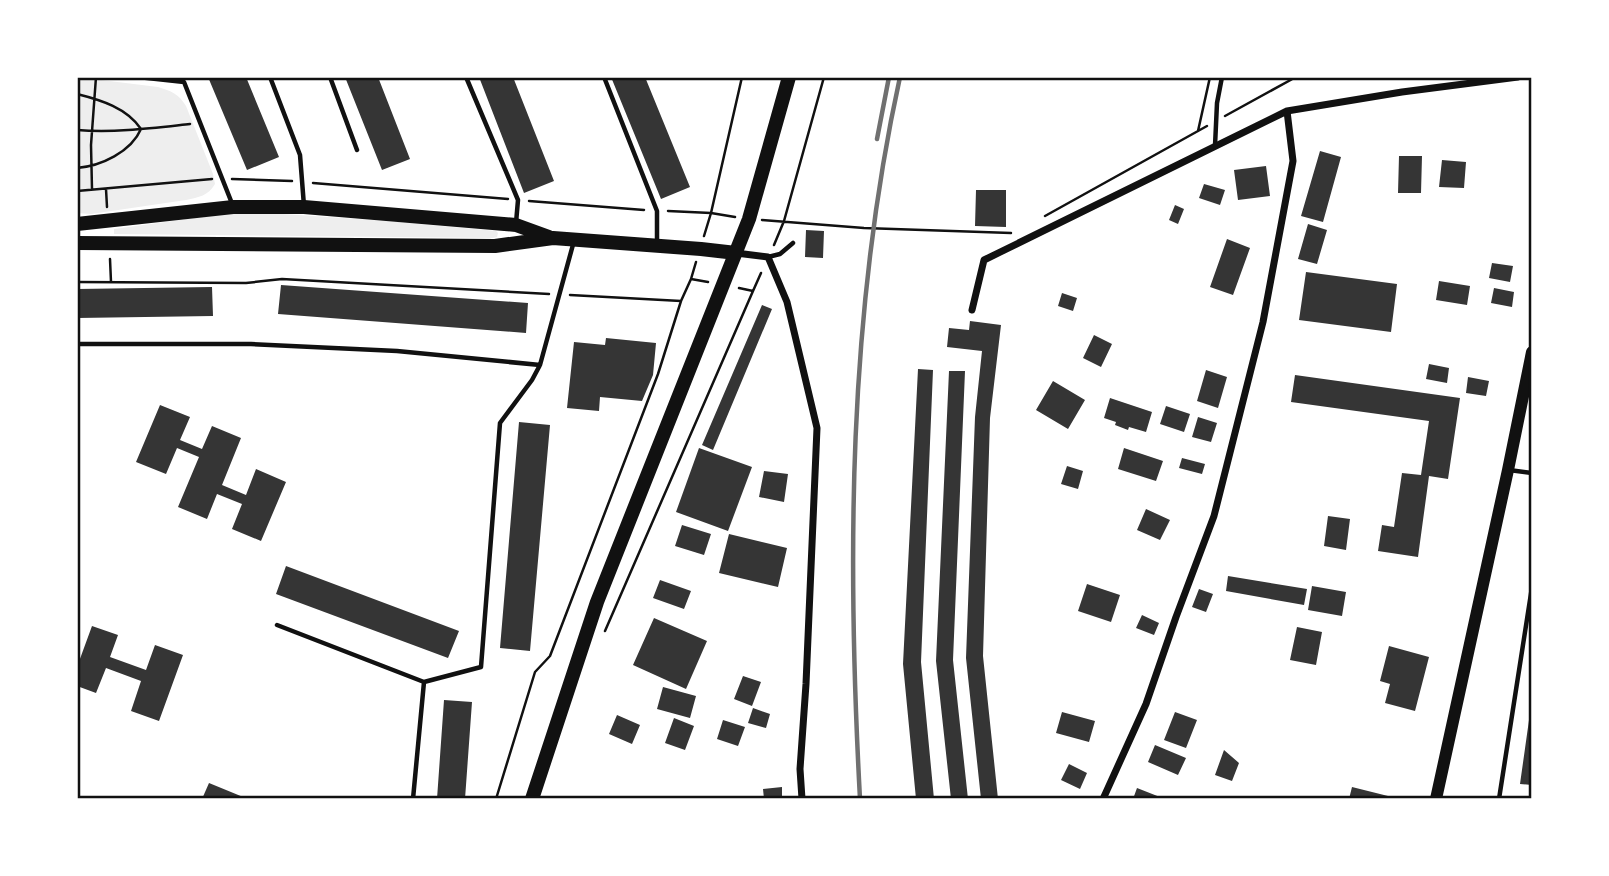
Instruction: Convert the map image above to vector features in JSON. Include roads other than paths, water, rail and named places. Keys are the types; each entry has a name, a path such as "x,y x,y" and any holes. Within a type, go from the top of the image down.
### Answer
{"main road":[{"path":"532,799 597,602 749,219 789,77"},
{"path":"77,224 233,206 304,206 516,225 554,239"},
{"path":"77,243 482,246 554,239 736,253"}],"street":[{"path":"972,310 984,260 1287,111 1518,77"},
{"path":"1103,799 1146,704 1214,516 1263,322 1293,161 1287,111"},
{"path":"736,253 768,257 787,302 817,428 800,769 802,799"},
{"path":"1436,799 1532,352"}],"lane":[{"path":"138,77 184,82 233,206"},
{"path":"270,77 300,155 304,206"},
{"path":"330,77 356,150"},
{"path":"466,77 518,200 516,225"},
{"path":"604,77 657,211 657,246"},
{"path":"1215,146 1217,103 1222,77"},
{"path":"277,625 424,682 481,667 500,423 540,365 574,240"},
{"path":"768,257 779,254 793,243"},
{"path":"77,344 264,345 397,351 540,365"},
{"path":"1508,470 1532,473"},
{"path":"1499,799 1532,587"},
{"path":"413,799 424,682"}],"railway":[{"path":"877,139 889,77"},
{"path":"860,799 853,618 856,436 870,256 900,77"}]}
